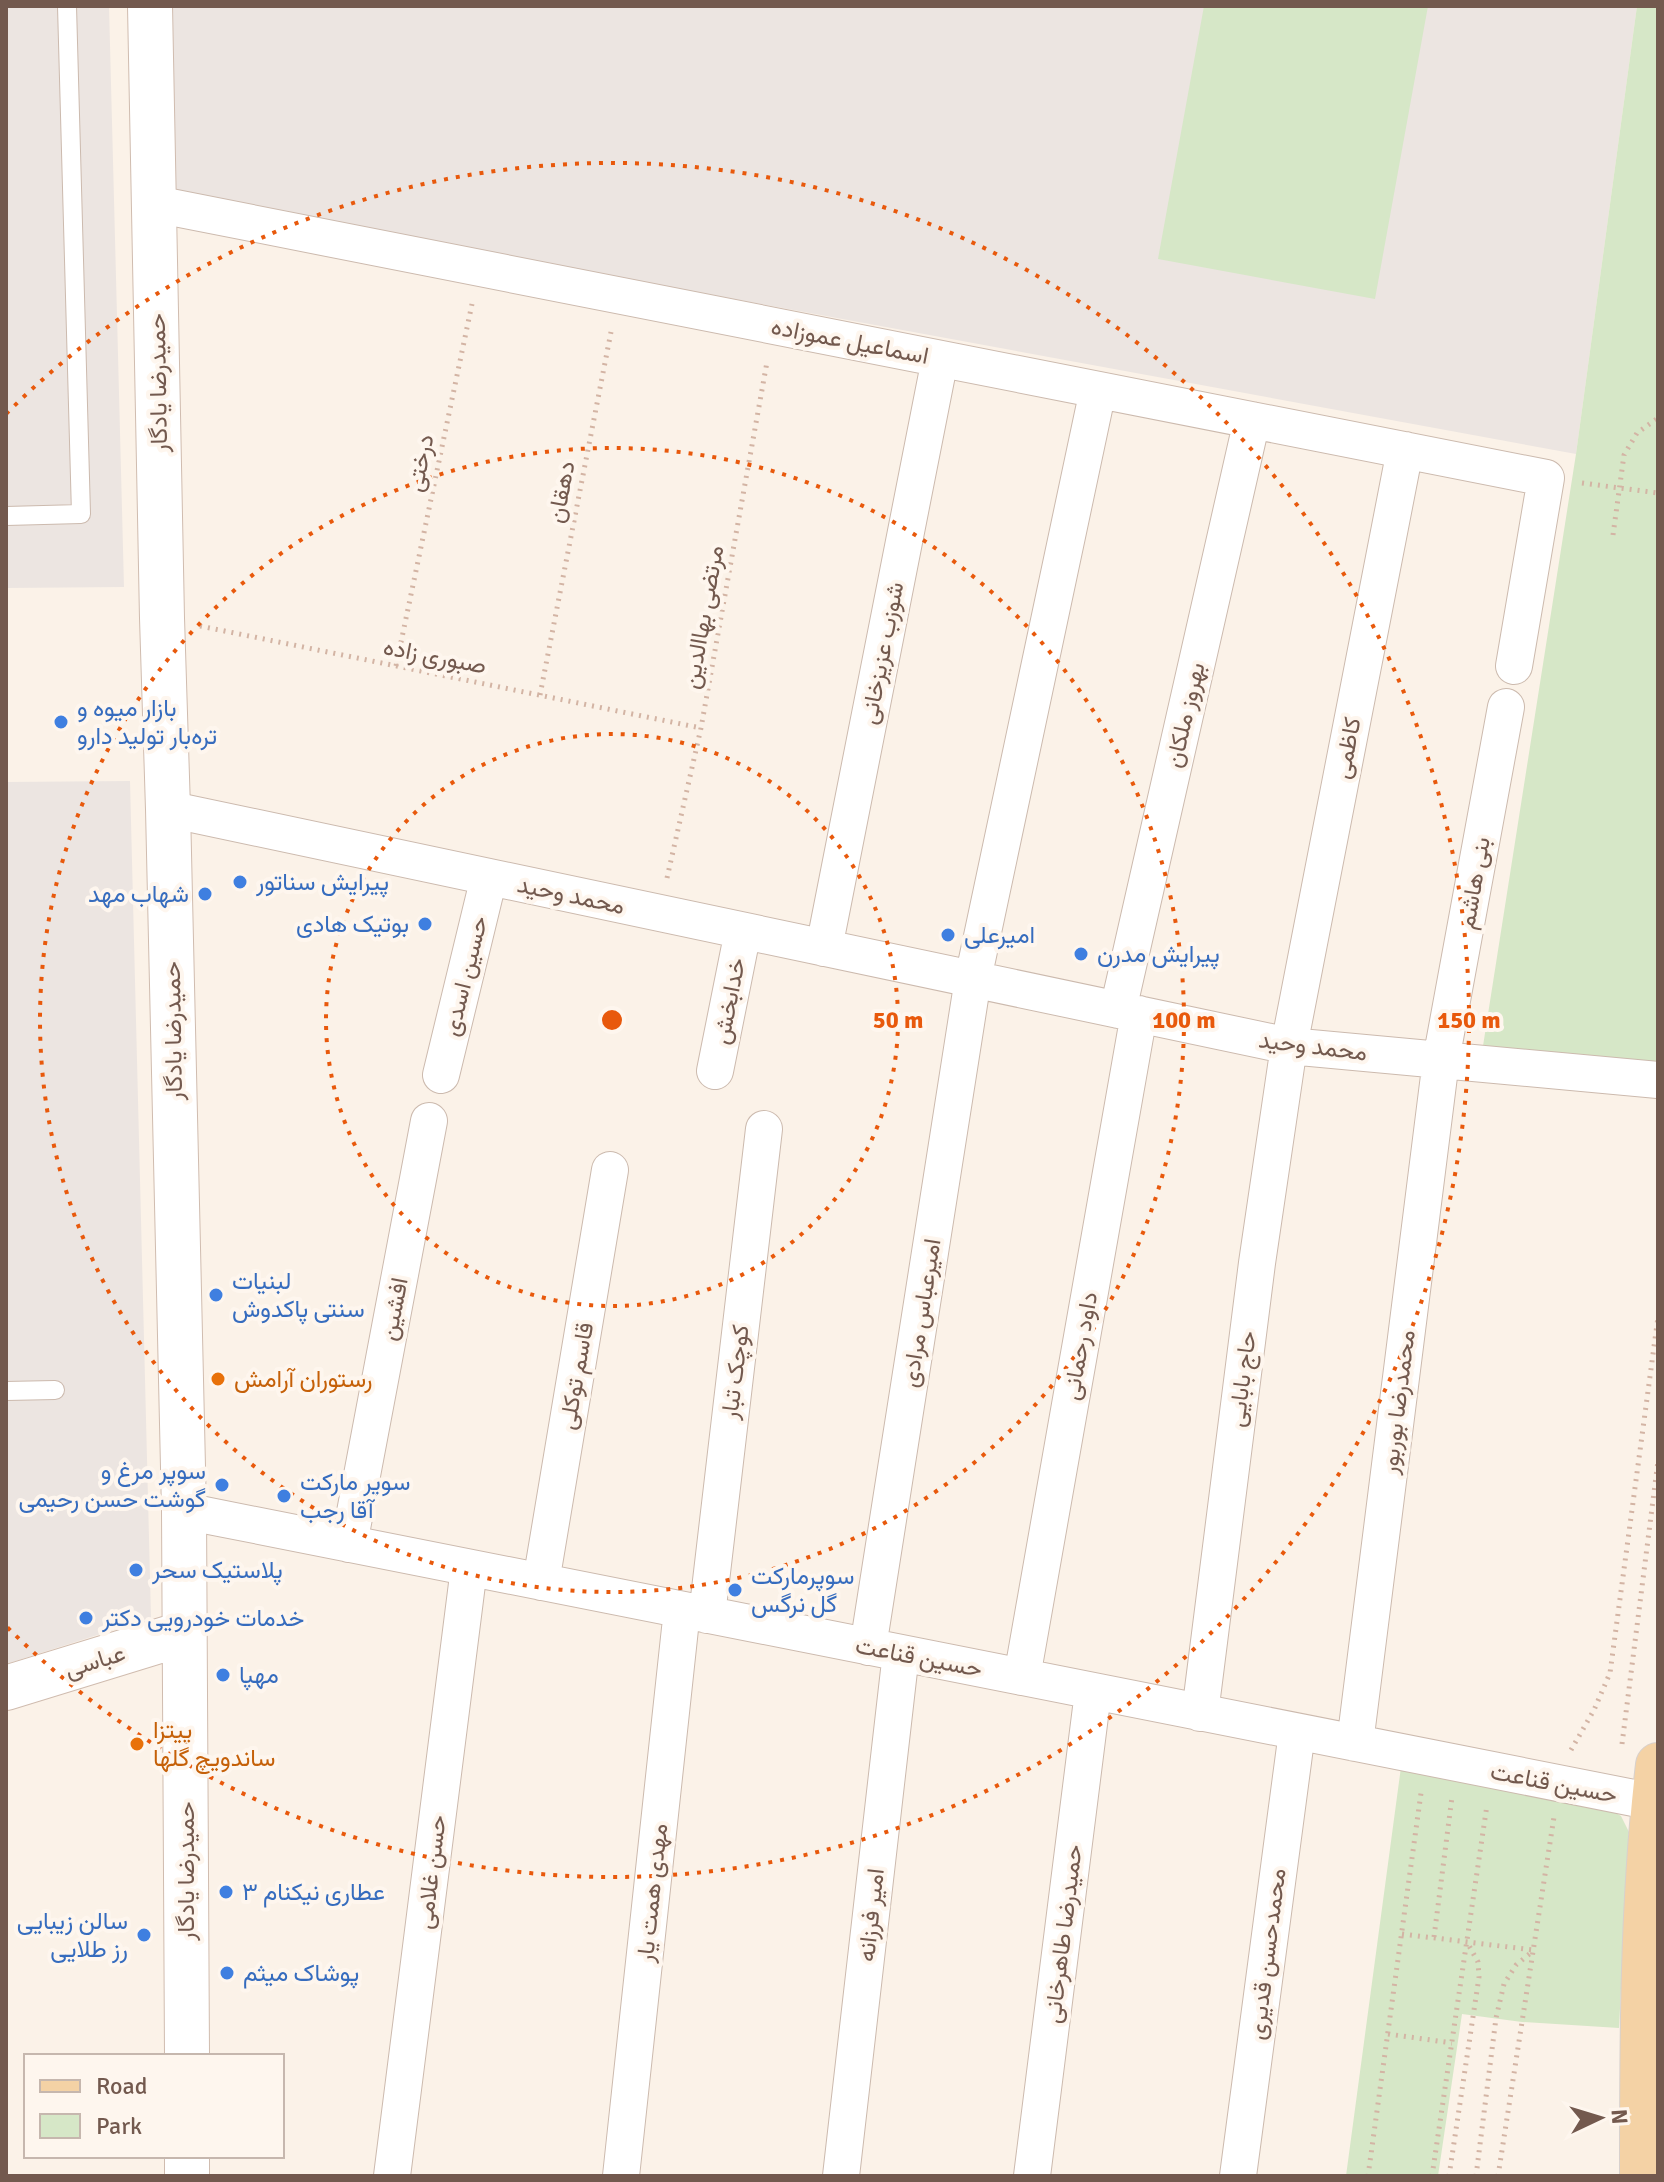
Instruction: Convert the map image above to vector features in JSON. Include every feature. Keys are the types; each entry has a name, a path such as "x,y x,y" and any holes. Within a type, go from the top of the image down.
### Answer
{"main road":[{"path":"1642,1788 1642,2176"}],"street":[{"name":"حمیدرضا یادگار","path":"150,6 184,1511 187,2054"},
{"name":"اسماعیل عموزاده","path":"155,204 1546,478"},
{"name":"شوزب عزیزخانی","path":"824,948 940,359"},
{"path":"973,979 1098,390"},
{"name":"بهروز ملکان","path":"1128,1012 1252,420"},
{"name":"کاظمی","path":"1289,1046 1405,450"},
{"path":"1514,666 1546,478"},
{"name":"بنی هاشم","path":"1441,1060 1506,707"},
{"name":"محمد وحید","path":"168,809 1289,1046 1658,1080"},
{"name":"حسین اسدی","path":"441,1075 489,877"},
{"name":"خدابخش","path":"715,1071 743,931"},
{"name":"امیرعباس مرادی","path":"884,1650 973,979"},
{"name":"داود رحمانی","path":"1022,1677 1128,1012"},
{"name":"حاج بابایی","path":"1200,1713 1257,1263 1289,1046"},
{"name":"محمدرضا بوربور","path":"1355,1743 1441,1060"},
{"name":"افشین","path":"349,1544 429,1121"},
{"name":"کوچک تبار","path":"695,1612 764,1129"},
{"name":"قاسم توکلی","path":"541,1582 610,1170"},
{"name":"حسین قناعت","path":"184,1511 1560,1784 1642,1788"},
{"name":"حسن غلامی","path":"392,2176 469,1568"},
{"name":"مهدی همت یار","path":"621,2176 695,1612"},
{"name":"عباسی","path":"6,1688 185,1633"},
{"name":"امیر فرزانه","path":"841,2176 884,1650"},
{"name":"حمیدرضا طاهرخانی","path":"1032,2176 1093,1692"},
{"name":"محمدحسن قدیری","path":"1238,2176 1297,1732"}],"lane":[{"path":"6,516 81,514 67,6"},
{"path":"6,1391 55,1390"}],"path":[{"name":"درختی","path":"396,666 480,268"},
{"name":"دهقان","path":"540,695 618,296"},
{"name":"مرتضی بهاالدین","path":"659,913 701,728 774,326"},
{"path":"1613,535 1624,455 1637,433 1658,418"},
{"path":"1546,478 1658,493"},
{"name":"صبوری زاده","path":"162,618 701,728"},
{"path":"1498,2176 1560,1784 1572,1748 1594,1710 1610,1673 1658,1317"},
{"path":"1642,1788 1658,1461"},
{"path":"1369,2176 1421,1789"},
{"path":"1434,1937 1453,1792"},
{"path":"1432,2176 1489,1797"},
{"path":"1402,1934 1534,1950"},
{"path":"1449,2176 1479,1977 1478,1962 1467,1941"},
{"path":"1476,2176 1496,2018 1504,1984 1516,1965 1534,1950"},
{"path":"1388,2034 1452,2043"}],"shaded area":[{"path":"6,6 109,6 124,587 6,588"},
{"path":"166,6 1637,6 1576,454 169,195"},
{"path":"130,781 151,1618 6,1664 6,782"}],"green space":[{"path":"1204,6 1428,6 1375,299 1158,259"},
{"path":"1637,6 1658,6 1658,1074 1483,1046 1576,454"},
{"path":"1401,1767 1606,1807 1621,1816 1629,1832 1619,2028 1522,2022 1462,2014 1438,2176 1346,2176"}],"place":[{"name":"بازار میوه و تره‌بار تولید دارو","path":"61,722"},
{"name":"پیرایش سناتور","path":"240,882"},
{"name":"شهاب مهد","path":"205,894"},
{"name":"بوتیک هادی","path":"425,924"},
{"name":"امیرعلی","path":"948,935"},
{"name":"پیرایش مدرن","path":"1081,954"},
{"name":"لبنیات سنتی پاکدوش","path":"216,1295"},
{"name":"رستوران آرامش","path":"218,1379"},
{"name":"سوپر مرغ و گوشت حسن رحیمی","path":"222,1485"},
{"name":"سوپر مارکت آقا رجب","path":"284,1496"},
{"name":"پلاستیک سحر","path":"136,1570"},
{"name":"سوپرمارکت گل نرگس","path":"735,1590"},
{"name":"خدمات خودرویی دکتر","path":"86,1618"},
{"name":"مهپا","path":"223,1675"},
{"name":"پیتزا ساندویچ گلها","path":"137,1744"},
{"name":"عطاری نیکنام ۳","path":"226,1892"},
{"name":"سالن زیبایی رز طلایی","path":"144,1935"},
{"name":"پوشاک میثم","path":"227,1973"}]}
